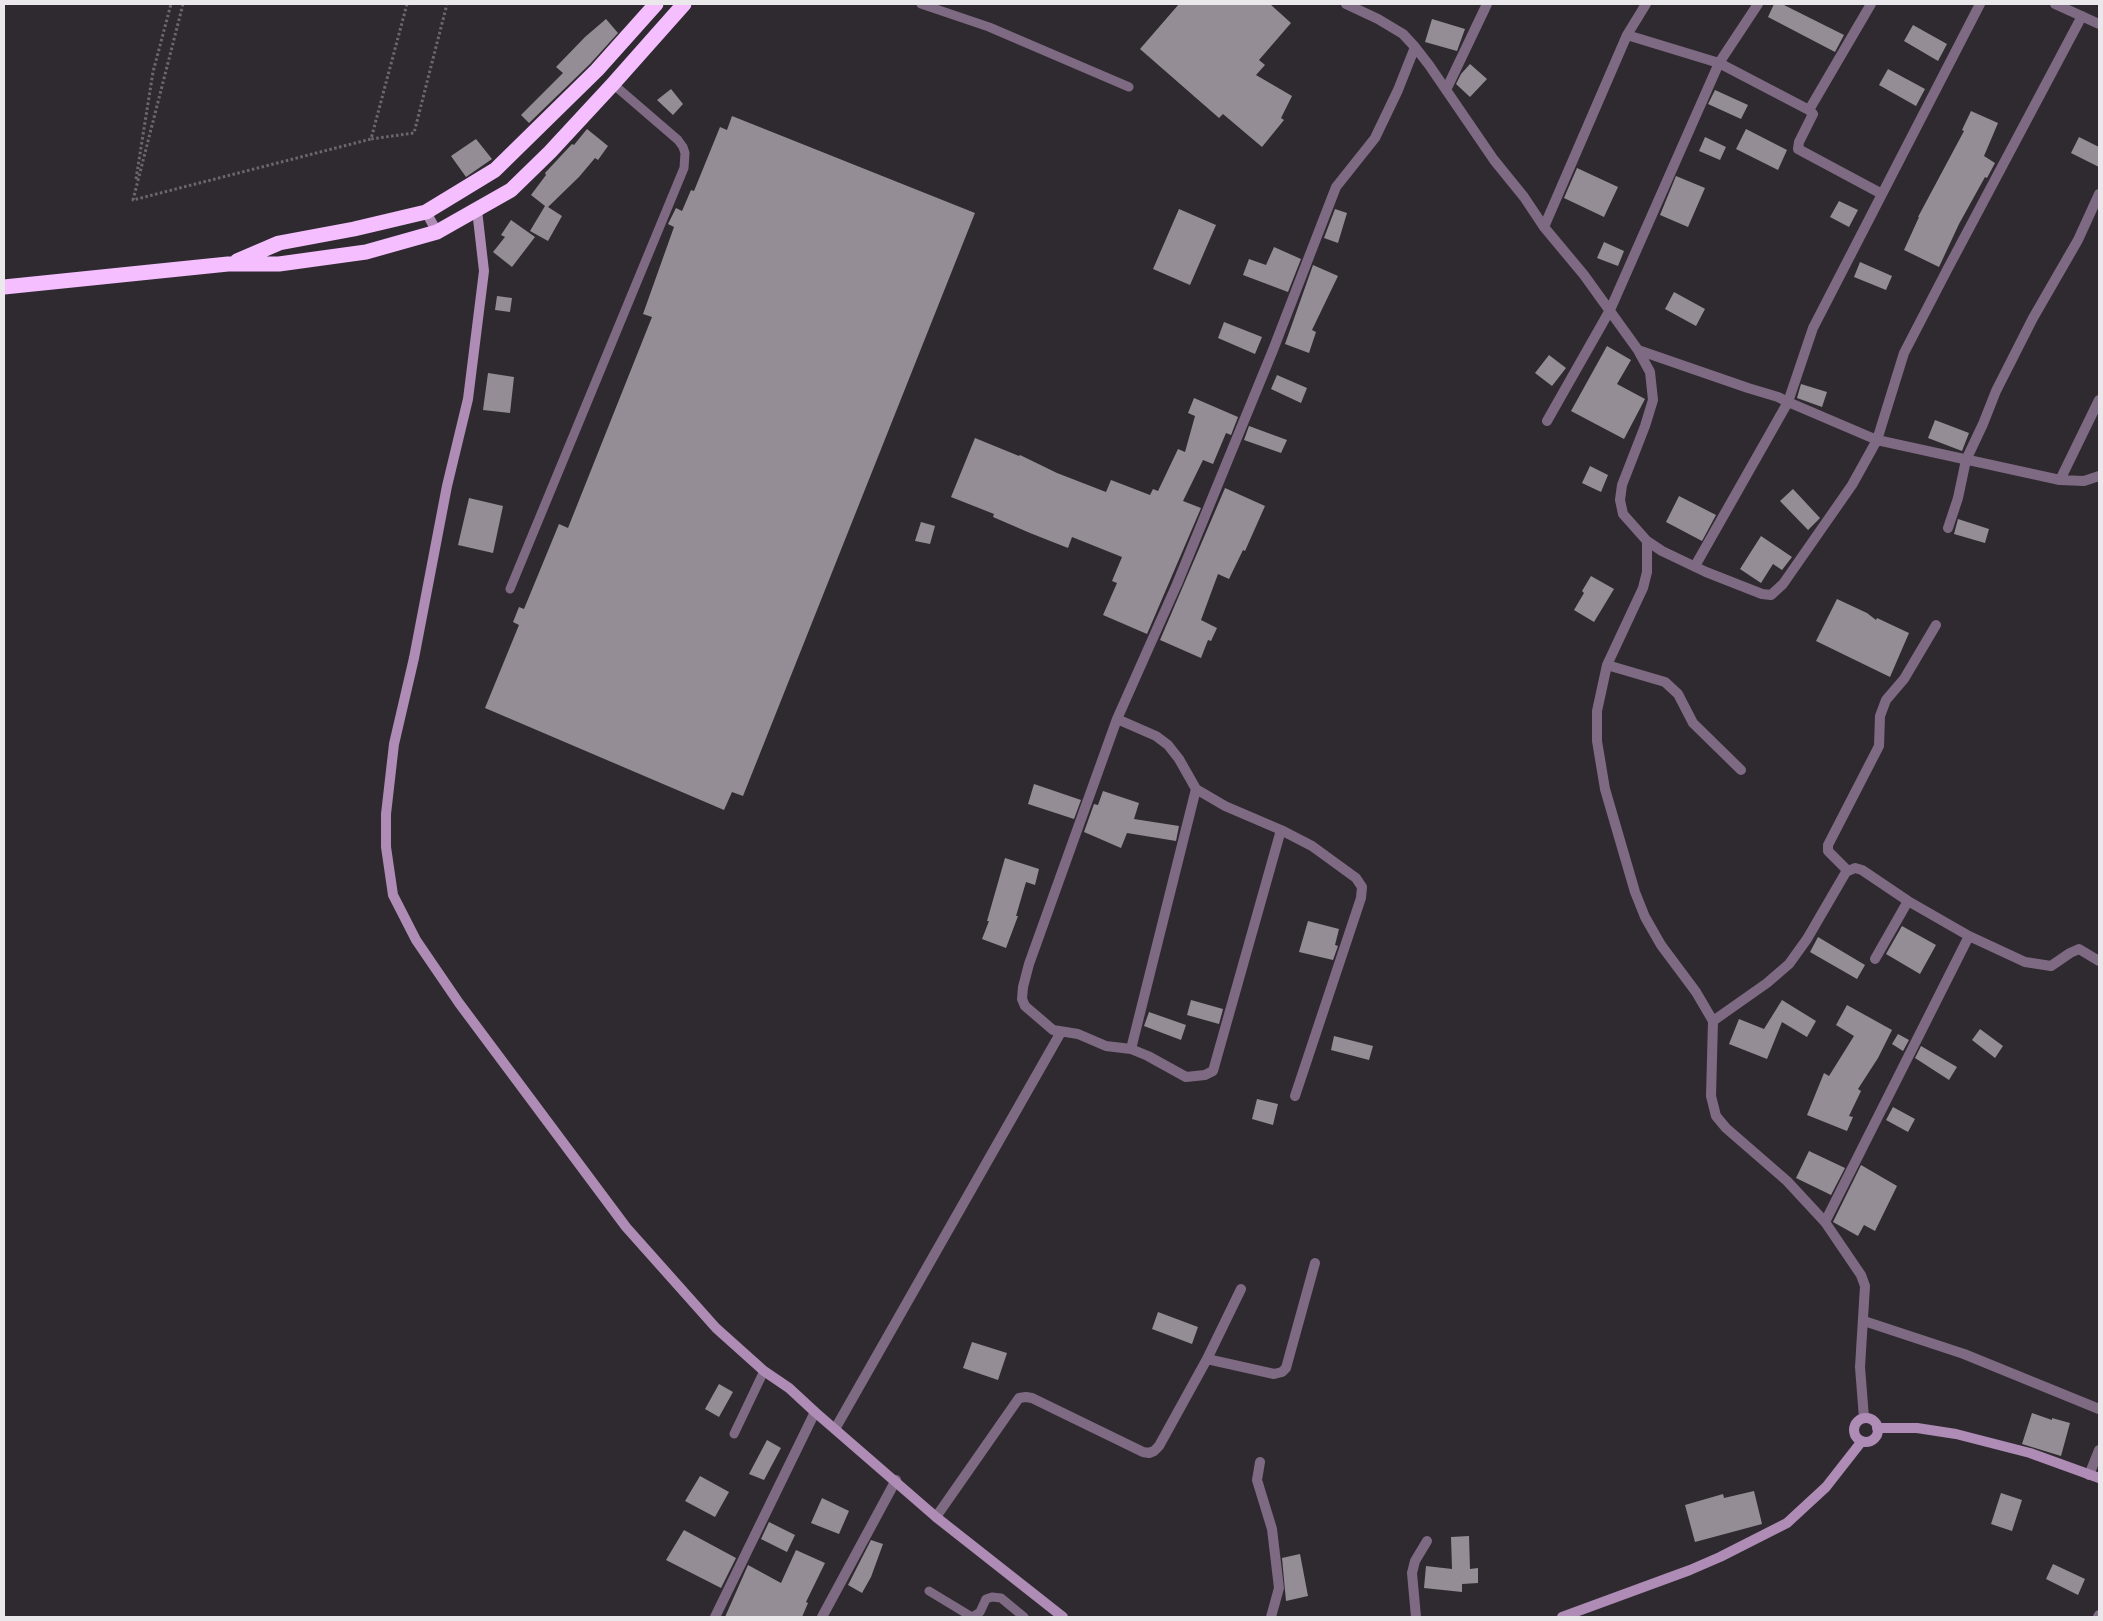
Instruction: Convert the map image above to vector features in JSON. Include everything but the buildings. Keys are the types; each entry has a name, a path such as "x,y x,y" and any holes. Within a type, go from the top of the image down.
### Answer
{"highway":[{"path":"228,264 279,243 354,229 426,212 495,170 597,70 656,4"},
{"path":"4,287 228,264 279,264 366,252 437,232 511,190 550,152 684,4"}],"main road":[{"path":"477,210 484,271 468,399 447,486 393,753 386,814 386,847 393,895 416,940 459,1003 626,1227 716,1328 764,1371 789,1388 936,1517 1057,1616"},
{"path":"426,212 437,232"},
{"path":"1864,1418 1874,1421 1877,1428 1876,1435 1872,1440 1862,1441 1856,1436 1854,1428 1857,1422 1864,1418"},
{"path":"1877,1428 1917,1428 1956,1434 2030,1453 2099,1478"},
{"path":"1562,1617 1581,1614 1720,1558 1788,1523 1826,1487 1862,1441"}],"street":[{"path":"1346,4 1403,34 1429,65 1544,228 1610,310 1638,350 1650,372 1653,400 1622,484 1620,500 1623,514 1647,541 1662,551 1762,594 1775,594 1852,485 1877,440 1904,353 2082,16"},
{"path":"1446,90 1487,4"},
{"path":"1544,228 1626,34 1646,4"},
{"path":"1547,421 1610,310 1719,63 1758,4"},
{"path":"1809,110 1871,4"},
{"path":"1695,566 1788,402 1813,328 1980,4"},
{"path":"2056,4 2099,24"},
{"path":"1626,34 1719,63 1809,110 1813,114 1799,142 1798,149 1882,194"},
{"path":"1281,830 1213,1070 1205,1075 1186,1077 1131,1049 1106,1046 1078,1034 1053,1030 1025,1006 1022,999 1023,987 1029,964 1117,719 1177,584 1273,350 1336,187 1375,138 1398,90 1414,47"},
{"path":"1948,528 1958,498 1966,460 1996,391 2033,318 2078,240 2099,194"},
{"path":"1638,350 1778,397 1877,440 2060,480 2084,481 2099,476"},
{"path":"2060,480 2099,400"},
{"path":"1647,541 1647,572 1643,588 1607,665 1597,712 1597,741 1605,789 1632,883 1645,917 1661,945 1696,992 1713,1021 1711,1096 1716,1116 1726,1128 1787,1181 1825,1222 1862,1276 1865,1286 1860,1368 1864,1418"},
{"path":"1848,870 1828,850 1828,845 1879,746 1880,716 1886,700 1904,679 1936,625"},
{"path":"1607,665 1665,682 1678,694 1693,723 1741,770"},
{"path":"1117,719 1156,736 1168,745 1179,758 1196,789 1225,806 1281,830 1312,846 1356,878 1362,886 1361,898 1295,1096"},
{"path":"1131,1049 1196,789"},
{"path":"1713,1021 1767,983 1788,964 1807,939 1848,870 1855,868 1862,870 1908,902 1969,936 2024,962 2044,967 2050,966 2079,949 2084,950 2099,960"},
{"path":"1875,959 1908,902"},
{"path":"1825,1222 1969,936"},
{"path":"835,1429 1061,1032"},
{"path":"1207,1360 1274,1374 1282,1372 1286,1368 1315,1263"},
{"path":"936,1517 1019,1398 1032,1398 1148,1453 1154,1451 1159,1446 1207,1360 1242,1288"},
{"path":"1864,1321 1964,1354 2099,1409"},
{"path":"715,1617 815,1412"},
{"path":"2089,1475 2099,1450"},
{"path":"1260,1462 1257,1480 1272,1529 1279,1588 1270,1617"},
{"path":"822,1617 896,1480"},
{"path":"1416,1617 1412,1573 1415,1561 1427,1541"}],"lane":[{"path":"921,4 989,26 1129,87"},
{"path":"510,589 684,168 685,154 683,147 613,84"},
{"path":"734,1434 764,1371"},
{"path":"929,1591 972,1617 980,1612 986,1599 992,1597 1001,1598 1024,1617"}],"path":[{"path":"133,200 153,72 171,4"},
{"path":"133,200 183,4"},
{"path":"371,140 406,4"},
{"path":"133,200 371,140 414,133 447,4"}]}
